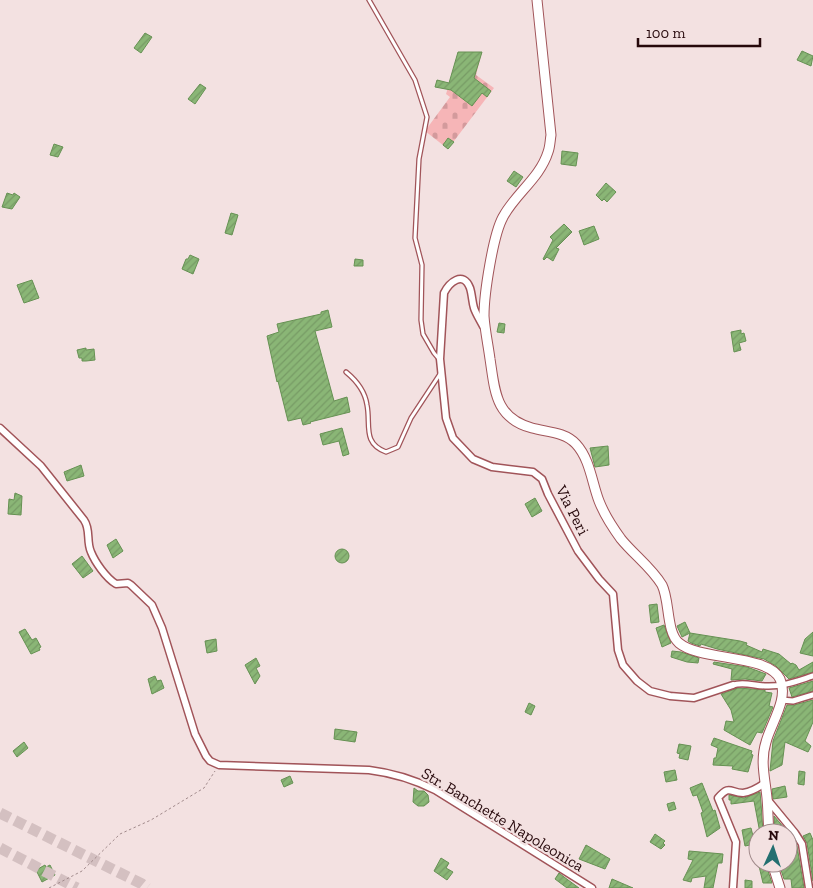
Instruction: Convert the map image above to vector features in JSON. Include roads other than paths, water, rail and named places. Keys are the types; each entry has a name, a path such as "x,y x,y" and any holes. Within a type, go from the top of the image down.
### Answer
{"main road":[{"path":"537,0 551,135 548,152 543,163 502,217 496,236 484,312 495,393 501,408 513,420 529,427 564,435 577,445 586,463 599,502 611,524 662,585 672,631 678,642 690,649 759,665 773,670 779,676 782,685 781,700 766,741 762,759 768,823"},
{"path":"775,873 780,888"}],"street":[{"name":"Via Peri","path":"485,329 474,307 470,287 466,282 459,279 453,280 444,293 440,359 446,418 453,438 473,459 492,467 533,472 542,479 578,550 599,579 613,594 618,650 624,665 636,681 650,691 670,696 694,698 741,682 765,686 782,685 813,676"},
{"name":"Str. Banchette Napoleonica","path":"0,428 41,466 84,520 88,526 90,551 103,572 116,584 131,584 152,606 162,628 198,739 210,761 219,765 369,770 391,773 413,780 435,790 592,888"},
{"path":"781,700 793,701 813,695"},
{"path":"733,888 736,842 718,798 723,792 731,789 742,793 757,789 765,783"},
{"path":"767,799 796,833 802,844 809,888"}],"lane":[{"path":"369,0 415,80 427,117 419,159 415,238 422,266 420,320 423,334 434,353 440,359"},
{"path":"346,372 357,381 363,393 367,405 369,437 377,449 386,452 398,446 411,418 441,371"}],"tunnel":[{"path":"0,813 147,888"},
{"path":"0,848 77,888"}]}
